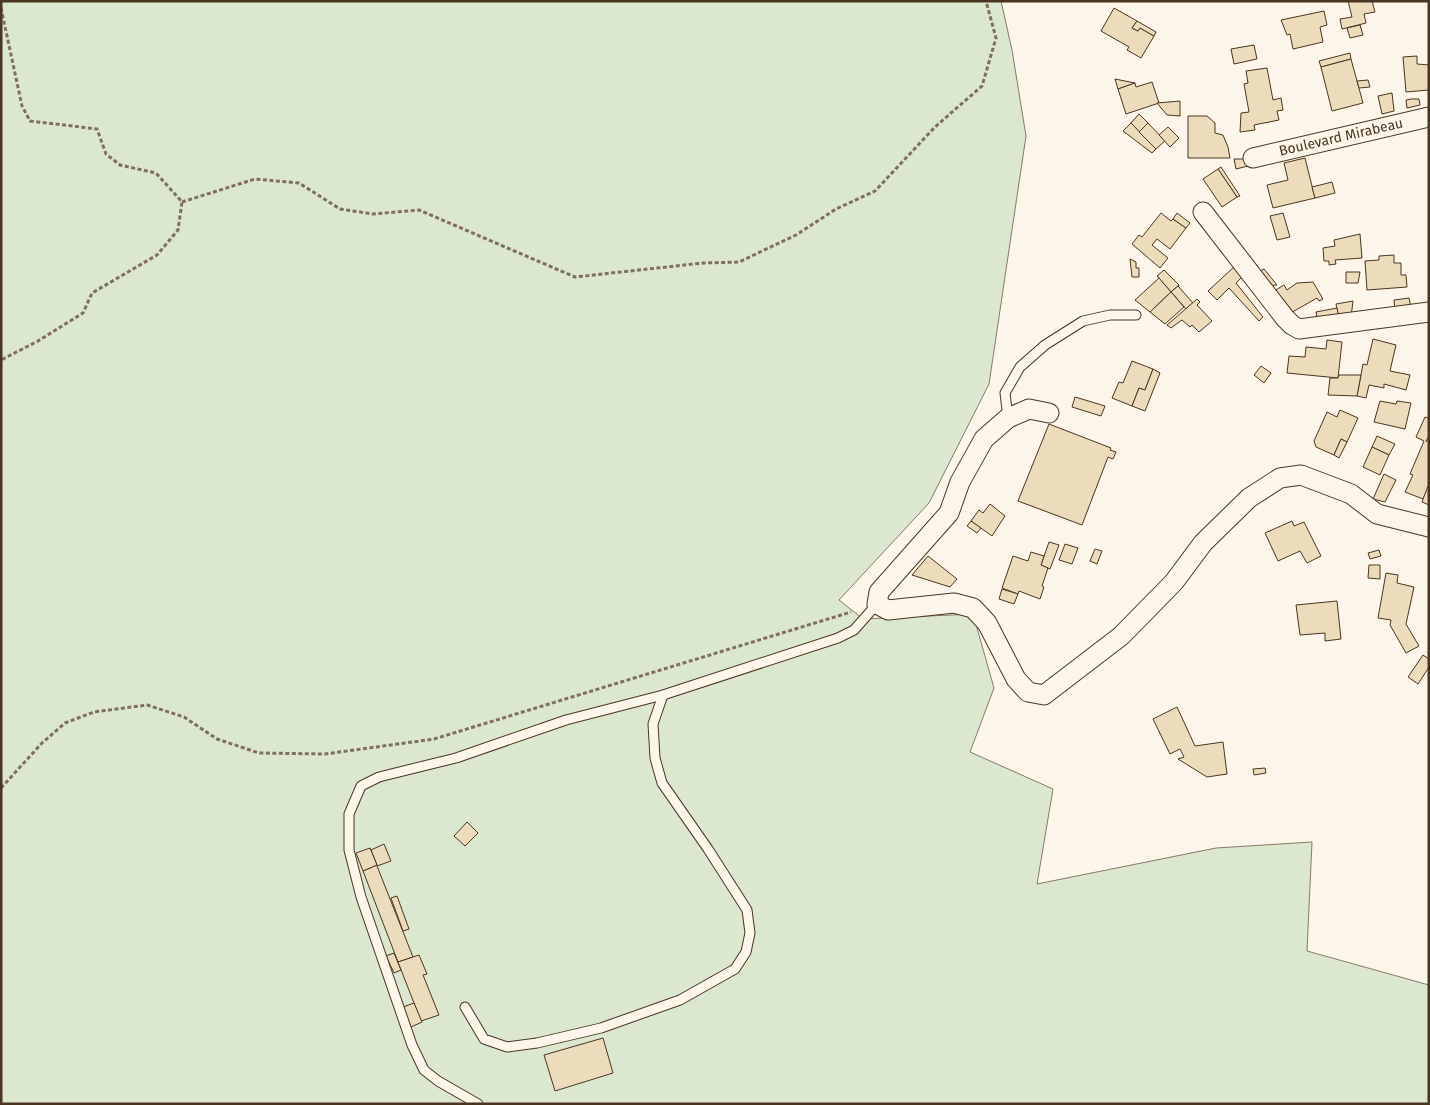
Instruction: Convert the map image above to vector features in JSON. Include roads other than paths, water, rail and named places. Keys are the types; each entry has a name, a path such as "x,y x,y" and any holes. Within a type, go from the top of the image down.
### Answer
{"street":[{"name":"Boulevard Mirabeau","path":"1253,158 1429,117"},
{"path":"1203,212 1285,318 1299,329 1429,312"},
{"path":"1049,413 1029,409 1008,418 984,439 960,482 949,513 879,592 877,604 888,610 954,602 973,608 988,622 1016,679 1028,692 1044,695 1121,636 1174,582 1202,544 1249,498 1280,478 1302,475 1351,494 1377,514 1429,527"}],"lane":[{"path":"1008,418 1005,393 1020,367 1045,345 1083,321 1110,315 1136,315"},
{"path":"478,1104 438,1081 424,1070 412,1045 361,897 349,850 349,814 361,786 379,777 456,758 566,720 663,695 838,638 854,630 877,604"},
{"path":"465,1007 484,1039 507,1047 537,1043 601,1028 680,1000 735,969 746,952 750,933 747,910 708,849 662,783 655,758 653,724 663,695"}]}
